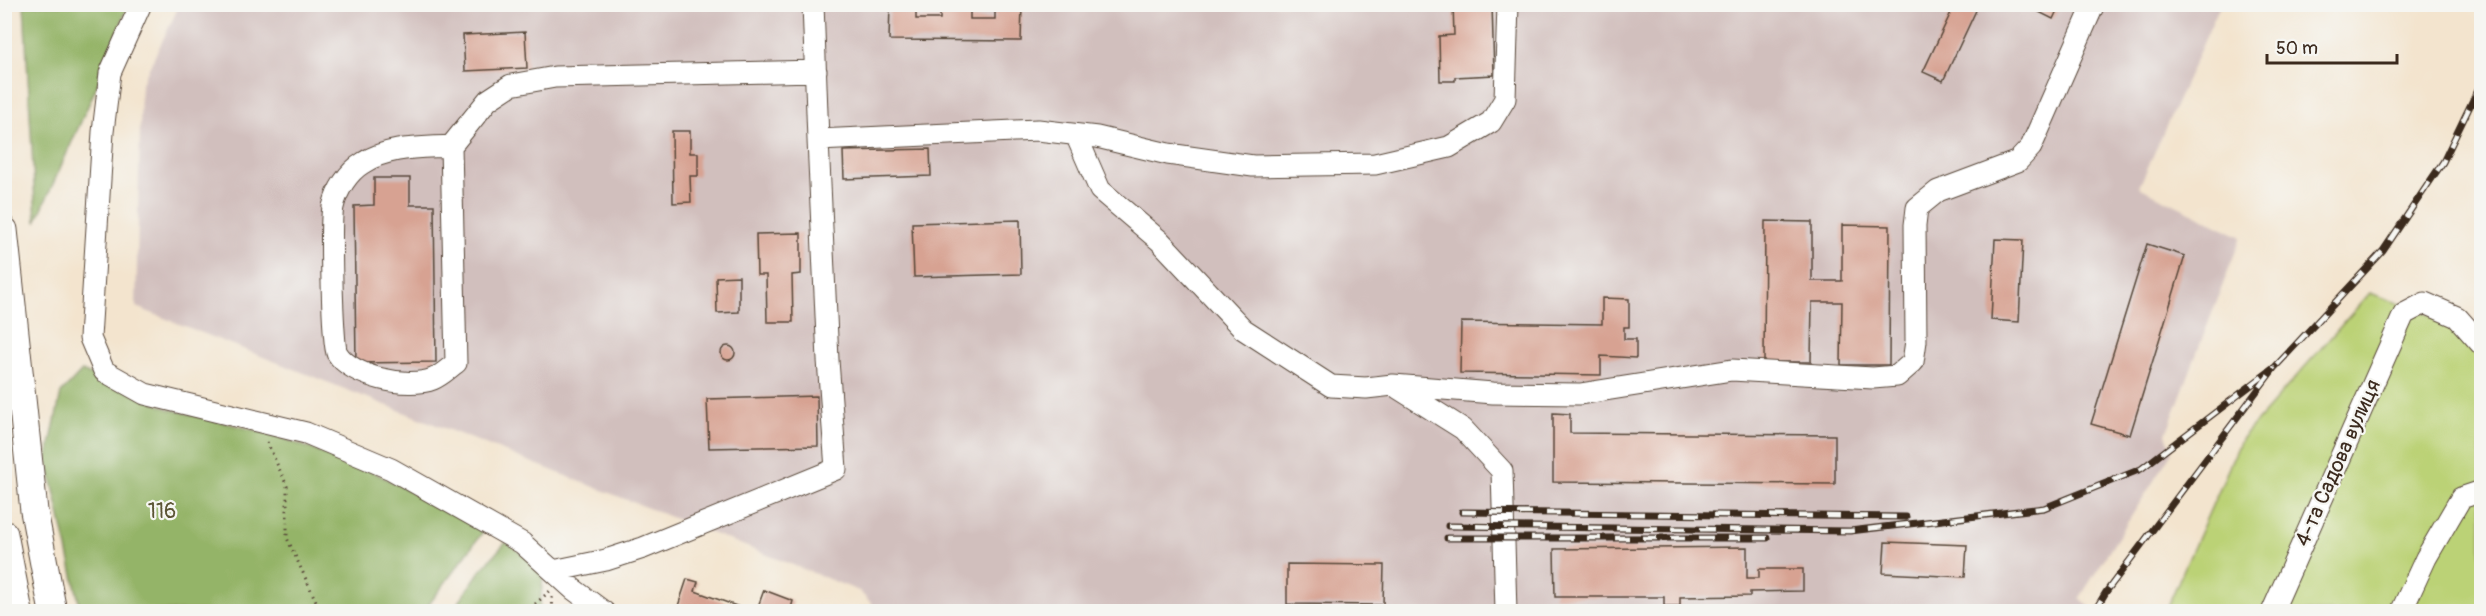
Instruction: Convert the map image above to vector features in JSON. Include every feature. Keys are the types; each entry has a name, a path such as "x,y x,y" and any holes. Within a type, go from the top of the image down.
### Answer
{"main road":[{"path":"4,230 34,511 53,612"},
{"path":"4,534 19,612"}],"street":[{"path":"141,4 110,73 101,155 90,338 104,371 145,394 306,434 390,469 522,543 552,580 573,589 604,612"},
{"path":"552,580 643,548 836,469 828,360 813,4"},
{"path":"818,140 1038,130 1076,135 1168,154 1253,166 1375,164 1449,147 1491,122 1506,99 1508,4"},
{"path":"1076,135 1100,190 1160,241 1243,329 1331,386 1366,388 1393,385 1493,393 1580,394 1732,370 1873,378 1897,376 1913,362 1916,341 1915,225 1917,208 1938,191 2018,161 2031,147 2094,4"},
{"path":"451,146 386,152 362,163 344,180 333,208 333,322 336,352 352,369 401,384 433,379 456,363 451,146 488,100 511,85 555,77 816,71"},
{"name":"4-та Садова вулиця","path":"2272,612 2404,314 2425,303 2457,317 2481,345"},
{"path":"1393,385 1463,429 1502,471 1506,612"},
{"path":"2401,612 2426,558 2461,498 2481,491"}],"path":[{"path":"257,421 287,486 287,538 321,612"},
{"path":"526,612 552,580"}],"shaded area":[{"path":"180,4 2220,5 2139,187 2241,237 2166,434 2172,452 2079,599 2090,606 2090,612 879,611 859,591 136,307 141,85"}],"green space":[{"path":"24,5 128,5 101,77 36,222"},
{"path":"2370,293 2481,333 2481,611 2165,612 2242,438"},
{"name":"116","path":"82,371 169,409 274,435 371,471 485,529 424,611 81,611 47,459 61,393"},
{"path":"506,542 544,570 539,611 452,612 480,571"}],"building":[{"path":"890,4 916,4 916,19 940,19 940,6 970,6 970,19 995,19 995,5 1022,5 1021,41 889,40"},
{"path":"1453,4 1492,4 1494,75 1455,77 1455,81 1440,81 1439,36 1454,35"},
{"path":"1955,4 1979,4 1943,81 1923,72"},
{"path":"2031,4 2060,4 2053,19 2029,7"},
{"path":"525,32 527,68 465,71 463,35"},
{"path":"672,131 690,131 690,153 698,153 698,176 690,176 691,202 673,203"},
{"path":"930,149 931,176 844,179 843,151"},
{"path":"374,178 410,178 410,205 434,205 436,362 356,363 354,206 374,205"},
{"path":"1020,220 1021,274 914,277 912,223"},
{"path":"1765,221 1812,222 1812,281 1842,281 1842,225 1890,226 1889,365 1841,365 1842,302 1812,302 1811,362 1764,362"},
{"path":"801,233 801,274 792,275 793,322 767,322 766,275 757,275 756,234"},
{"path":"1995,239 2023,240 2019,322 1991,320"},
{"path":"2147,244 2185,256 2130,435 2091,424"},
{"path":"739,276 739,312 717,313 716,277"},
{"path":"1602,298 1629,299 1629,327 1624,327 1624,339 1636,339 1636,358 1601,356 1601,375 1460,373 1461,322 1602,324"},
{"path":"725,346 731,346 735,353 731,360 725,360 721,356 721,350"},
{"path":"817,396 818,446 709,448 707,399"},
{"path":"1553,413 1570,414 1570,433 1835,435 1835,484 1553,482"},
{"path":"1885,542 1967,545 1965,577 1883,573"},
{"path":"1747,547 1747,578 1759,578 1759,569 1803,569 1803,591 1750,592 1750,596 1680,597 1680,606 1664,606 1664,597 1555,597 1554,549"},
{"path":"1287,564 1384,565 1383,605 1287,604"},
{"path":"687,579 698,582 695,591 753,612 676,612"},
{"path":"764,590 793,601 790,612 756,612"}],"railway":[{"path":"2094,612 2106,592 2275,367 2383,251 2443,162 2482,81"},
{"path":"1448,526 1850,531 2044,508 2141,469 2275,367"},
{"path":"1462,512 1906,517"},
{"path":"1447,538 1767,538"}]}
